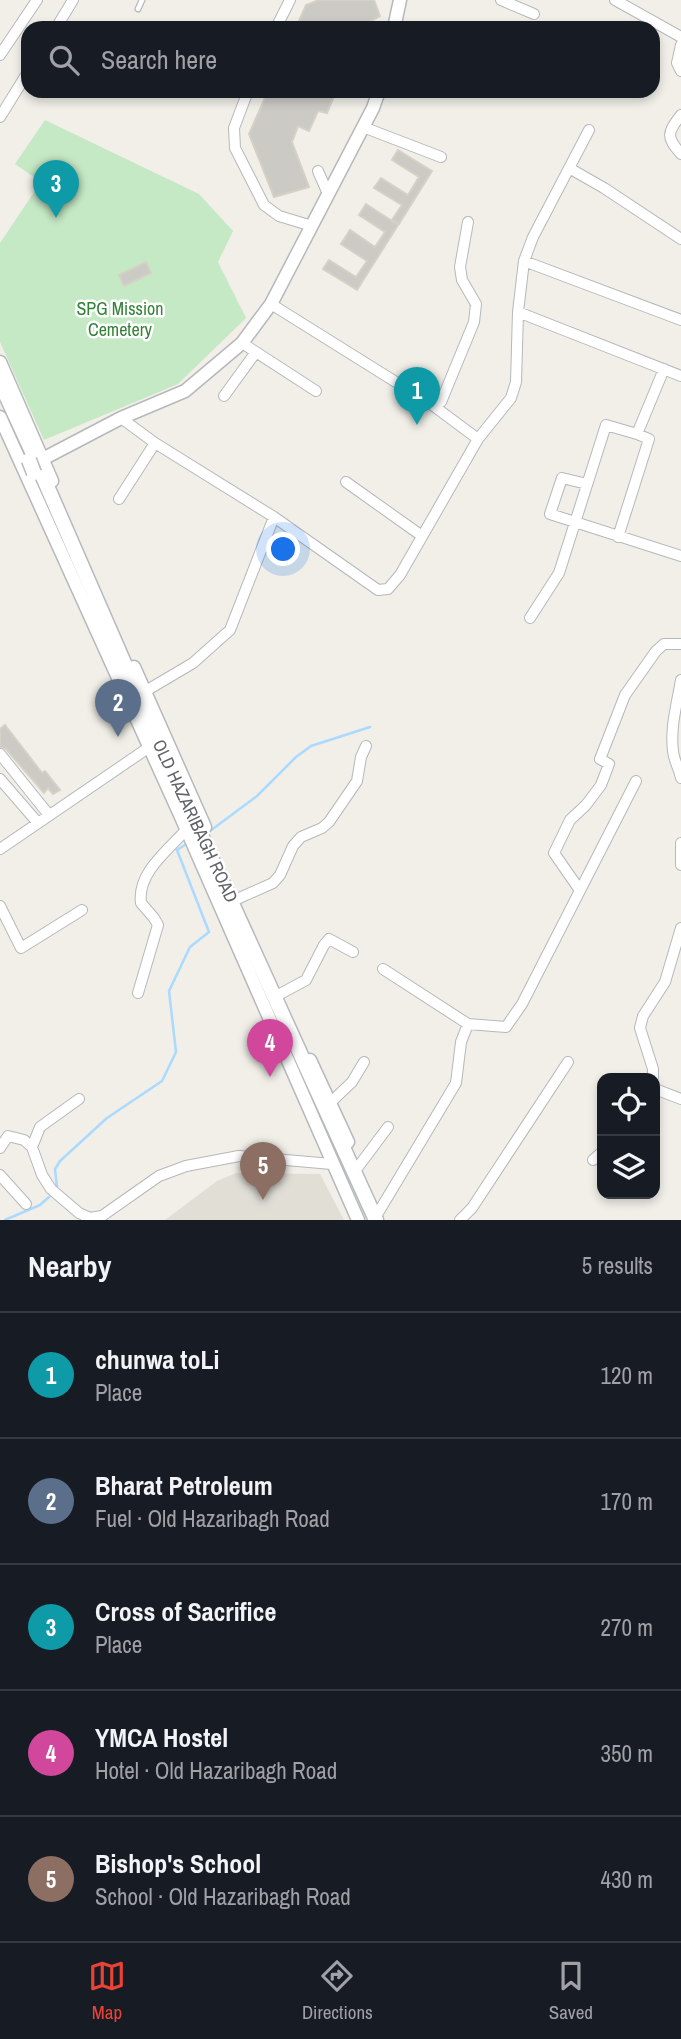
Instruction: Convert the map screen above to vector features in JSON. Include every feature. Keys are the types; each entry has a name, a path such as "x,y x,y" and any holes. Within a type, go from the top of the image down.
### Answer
{"main road":[{"name":"OLD HAZARIBAGH ROAD","path":"0,382 152,745 198,837 376,1218"},
{"name":"OLD HAZARIBAGH ROAD","path":"0,395 34,465"}],"street":[{"path":"23,21 37,0"},
{"path":"60,21 73,0"},
{"path":"280,21 290,0"},
{"path":"396,21 400,0"},
{"path":"501,0 534,14"},
{"path":"615,0 652,21"},
{"path":"0,55 21,24"},
{"path":"660,25 681,37"},
{"path":"681,45 677,63 681,71"},
{"path":"0,117 21,83"},
{"path":"245,98 234,128 235,148 264,205 279,216 312,226"},
{"path":"34,465 121,418 185,391 242,343 271,304 376,98"},
{"path":"681,115 670,128 669,136 681,154"},
{"path":"363,127 442,157"},
{"path":"121,418 155,443 274,517 378,590 388,589 394,584 478,439 498,416 514,390 524,261 533,237 589,130"},
{"path":"569,167 681,239"},
{"path":"318,171 328,194"},
{"path":"431,404 441,402 474,322 476,303 462,280 460,267 468,222"},
{"path":"524,261 681,320"},
{"path":"271,304 431,404 478,439"},
{"path":"518,312 681,376"},
{"path":"242,343 316,391"},
{"path":"224,396 256,352"},
{"path":"0,362 34,465 148,748 198,837 237,899 331,1102 376,1218"},
{"path":"637,434 664,369"},
{"path":"0,417 34,465 144,692 198,837 332,1164 358,1220"},
{"path":"530,618 559,573 606,425 649,439 618,537"},
{"path":"120,499 155,443"},
{"path":"587,484 562,478 550,514 681,556"},
{"path":"346,482 422,536"},
{"path":"144,692 193,663 230,630 274,517"},
{"path":"579,889 554,853 559,840 570,820 601,785 609,764 600,759 625,695 656,651 664,644 681,644"},
{"path":"681,680 673,754 681,778"},
{"path":"237,899 272,883 280,875 293,846 301,837 329,822 356,781 366,746"},
{"path":"0,849 148,748"},
{"path":"0,754 49,815"},
{"path":"0,779 37,823"},
{"path":"383,969 468,1024 506,1027 522,1004 636,781"},
{"path":"138,993 158,925 141,903 142,886 152,866 198,837"},
{"path":"681,843 681,865"},
{"path":"0,906 21,948 82,910"},
{"path":"653,1073 640,1028 643,1016 665,982 681,928"},
{"path":"280,994 306,980 329,939 353,952"},
{"path":"376,1218 456,1083 461,1042 468,1024"},
{"path":"331,1102 352,1082 364,1062"},
{"path":"460,1220 472,1208 568,1062"},
{"path":"660,1091 681,1099"},
{"path":"32,1147 40,1126 79,1099"},
{"path":"358,1167 388,1127"},
{"path":"0,1148 8,1136 24,1140 32,1147 42,1175 51,1189 79,1213 96,1219 159,1176 198,1163 239,1156 332,1164"},
{"path":"593,1160 597,1156"},
{"path":"0,1175 26,1203"}],"lane":[{"path":"138,9 142,0"}],"shaded area":[{"path":"236,1173 320,1174 344,1220 165,1220 217,1181"}],"green space":[{"name":"SPG Mission Cemetery","path":"45,120 199,194 233,231 218,262 246,318 178,384 44,440 0,342 0,243 41,182 15,164"}],"building":[{"path":"319,0 374,0 380,16 371,21 299,21 306,5"},
{"path":"265,98 333,98 327,113 318,111 309,131 298,126 292,142 309,187 274,197 249,134"},
{"path":"398,150 432,171 399,224 392,220 402,205 374,188 381,178 408,195 419,177 392,160"},
{"path":"366,204 398,225 357,290 323,269 329,260 356,277 367,261 341,244 350,230 375,247 385,232 359,215"},
{"path":"146,262 151,273 124,286 119,275"},
{"path":"5,725 42,773 45,771 60,790 53,794 48,788 44,793 6,749 0,747 0,729"}],"waterway":[{"path":"206,834 257,796 296,757 311,746 370,727"},
{"path":"57,1187 55,1169 60,1161 107,1118 162,1081 176,1052 169,991 190,947 209,932 177,850 188,843"},
{"path":"5,1220 40,1205 49,1197"}],"place":[{"name":"Cross of Sacrifice","path":"56,218"},
{"name":"chunwa toLi","path":"417,425"},
{"name":"Bharat Petroleum","path":"118,737"},
{"name":"YMCA Hostel","path":"270,1077"},
{"name":"Bishop's School","path":"263,1200"}]}
